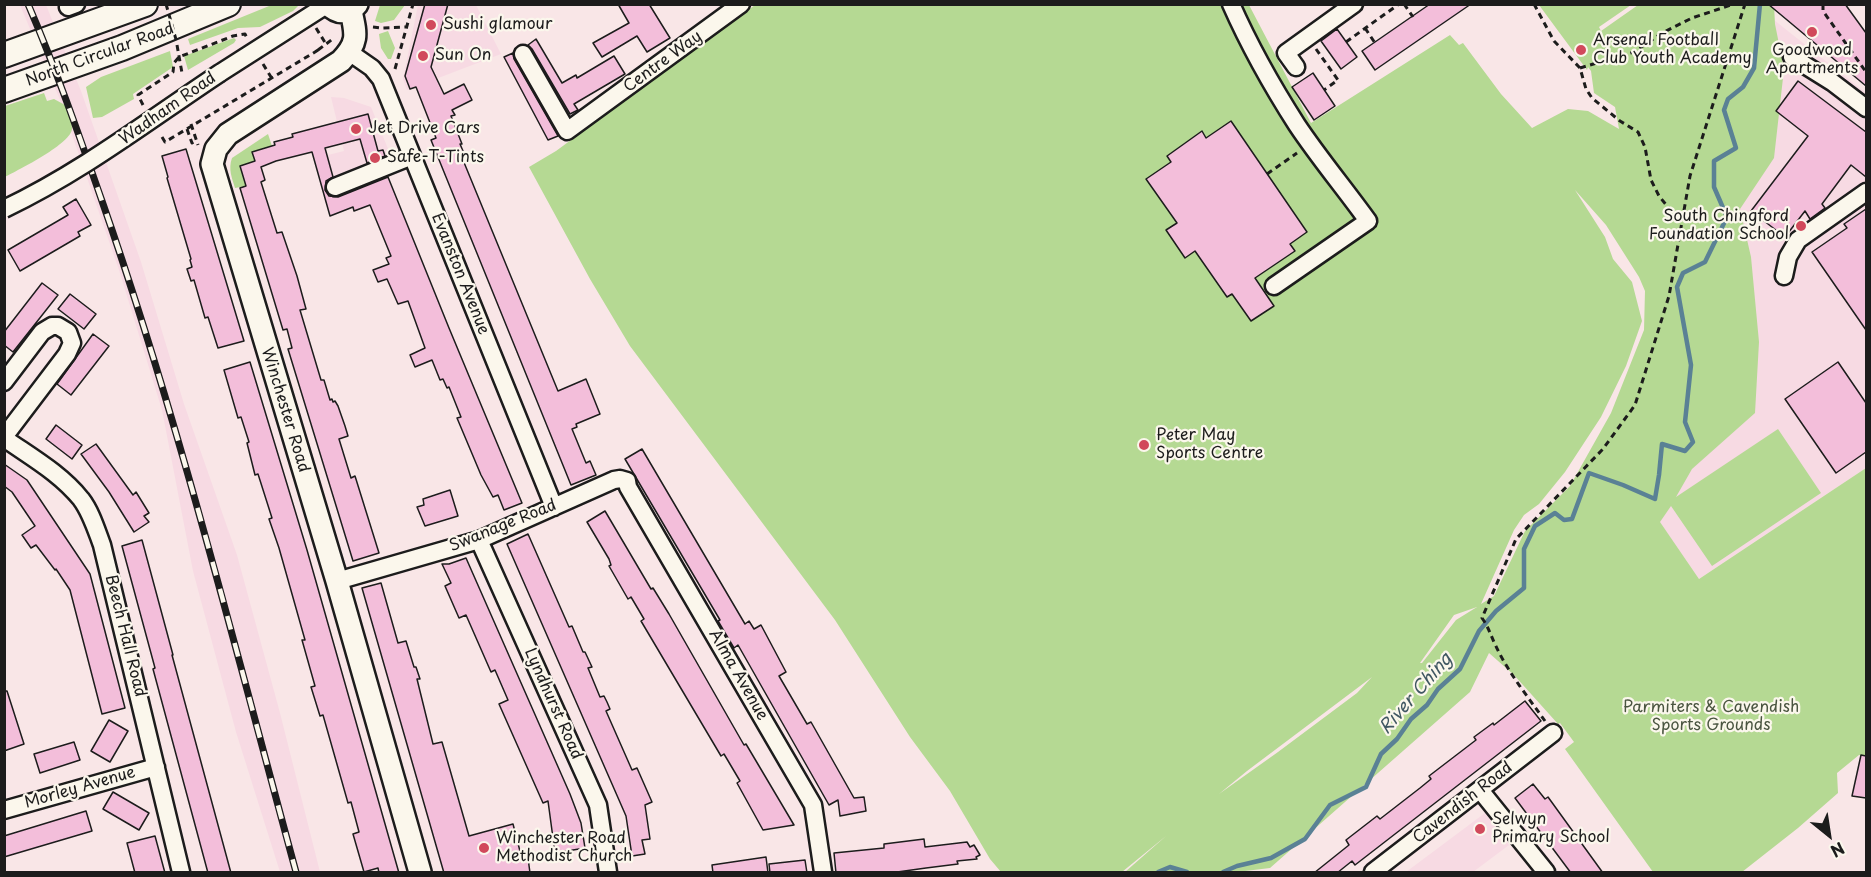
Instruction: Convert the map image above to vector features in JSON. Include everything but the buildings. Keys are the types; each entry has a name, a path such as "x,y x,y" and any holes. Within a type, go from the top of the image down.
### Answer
{"highway":[{"name":"North Circular Road","path":"4,55 145,4"},
{"name":"North Circular Road","path":"4,90 122,48 228,4"}],"main road":[{"path":"328,4 341,12 354,8 355,39 349,52"},
{"name":"Winchester Road","path":"349,52 341,61 228,134 216,150 212,164 337,581 420,873"}],"street":[{"name":"Wadham Road","path":"4,209 55,184 86,165 220,73 328,4"},
{"name":"Centre Way","path":"524,54 567,131 741,4"},
{"path":"1231,4 1271,84 1310,143 1368,221 1274,286"},
{"path":"1296,67 1286,53 1354,4"},
{"name":"Evanston Avenue","path":"349,52 372,68 381,79 554,507"},
{"path":"1792,57 1832,82 1866,108"},
{"path":"335,187 412,156"},
{"path":"1784,276 1788,257 1798,240 1866,192"},
{"path":"4,382 46,328 58,326 68,332 72,343 67,354 4,437"},
{"name":"Beech Hall Road","path":"4,437 61,478 82,500 93,518 102,544 181,873"},
{"name":"Swanage Road","path":"337,581 479,540 614,480 627,481 628,487"},
{"name":"Alma Avenue","path":"628,487 813,805 823,873"},
{"name":"Lyndhurst Road","path":"479,540 598,805 608,873"},
{"name":"Cavendish Road","path":"1373,873 1553,733"},
{"name":"Morley Avenue","path":"4,810 156,767"},
{"path":"1480,790 1546,873"}],"path":[{"path":"166,4 177,43 182,73"},
{"path":"388,95 413,4"},
{"path":"1346,42 1401,4 1413,17"},
{"path":"1534,4 1554,41 1580,68 1586,89 1592,98 1620,121 1638,132 1646,147 1651,180 1659,196 1683,221"},
{"path":"1580,68 1634,52 1662,33 1692,18 1734,4"},
{"path":"1553,733 1522,690 1482,618 1516,539 1603,449 1635,405 1669,296 1690,176 1745,4"},
{"path":"1823,4 1822,11 1866,72"},
{"path":"314,25 326,44"},
{"path":"371,26 406,27"},
{"path":"1365,28 1375,43"},
{"path":"163,138 165,142 271,77 319,52 340,33"},
{"path":"143,105 138,95 173,72 174,63 179,57 233,36 245,34 249,41"},
{"path":"1308,38 1338,80 1324,90"},
{"path":"268,73 271,77"},
{"path":"187,129 192,143 196,141"},
{"path":"1267,174 1310,143"}],"shaded area":[{"path":"20,5 46,5 81,91 141,262 184,404 237,555 320,872 280,872 236,732 193,571 162,410 119,270 60,100"},
{"path":"418,5 476,5 501,54 407,90 403,79"},
{"name":"South Chingford Foundation School","path":"1764,12 1866,93 1866,468 1699,579 1651,510 1740,141"},
{"path":"331,97 344,98 371,107 397,171 325,203 316,158 344,151"},
{"name":"Selwyn Primary School","path":"1485,813 1509,845 1473,872 1406,872"}],"green space":[{"path":"274,4 299,5 293,11 260,27 238,28 190,45 188,39"},
{"path":"380,4 405,5 394,20 381,23 375,21"},
{"name":"Peter May Sports Centre","path":"755,5 1249,5 1311,123 1450,35 1459,45 1463,43 1501,94 1532,128 1568,109 1588,111 1619,129 1615,107 1594,93 1591,71 1588,67 1587,70 1539,5 1631,5 1599,27 1601,31 1638,5 1774,5 1775,24 1784,69 1774,158 1740,209 1751,257 1759,342 1755,413 1692,469 1676,497 1778,429 1821,493 1712,566 1671,506 1660,522 1699,579 1866,468 1866,756 1859,755 1837,773 1838,793 1742,872 1653,872 1565,749 1574,742 1560,723 1558,724 1514,675 1489,653 1470,692 1270,868 1237,872 1125,872 1166,836 1122,872 1001,872 990,859 950,791 910,737 835,620 630,346 590,279 529,167 556,151","holes":["1575,190 1606,225 1639,277 1645,291 1644,330 1611,413 1570,486 1525,531 1494,596 1481,604 1514,530 1524,515 1539,504 1565,472 1601,417 1626,366 1642,321 1632,282 1613,259 1605,237","1477,607 1456,620 1420,663 1454,615","1372,677 1357,693 1219,794"]},
{"path":"388,31 395,48 391,59 388,59 381,48 379,34"},
{"path":"234,38 236,40 234,43 188,70 184,56"},
{"path":"170,51 173,67 133,94 134,99 102,117 93,118 86,87 101,77"},
{"path":"44,93 47,101 54,99 65,105 72,125 70,134 44,156 5,177 5,106"},
{"path":"268,134 272,146 255,161 240,166 246,186 235,188 230,170 232,158"}],"waterway":[{"name":"River Ching","path":"1223,872 1237,866 1271,858 1305,839 1330,805 1366,787 1381,754 1397,739 1411,719 1427,705 1438,689 1460,669 1479,631 1496,611 1524,588 1524,549 1535,526 1555,513 1564,520 1572,519 1589,473 1655,499 1662,444 1685,451 1693,442 1685,422 1691,365 1677,287 1683,273 1705,262 1727,217 1714,187 1714,161 1736,148 1724,110 1728,99 1743,87 1754,68 1760,4"},
{"name":"River Ching","path":"1158,872 1170,867 1187,872"}],"railway":[{"path":"28,4 85,152 156,367 205,535 296,872"}],"place":[{"name":"Sushi glamour","path":"431,25"},
{"name":"Goodwood Apartments","path":"1812,32"},
{"name":"Arsenal Football Club Youth Academy","path":"1581,50"},
{"name":"Sun On","path":"423,56"},
{"name":"Jet Drive Cars","path":"356,129"},
{"name":"Safe-T-Tints","path":"375,158"},
{"name":"South Chingford Foundation School","path":"1801,226"},
{"name":"Peter May Sports Centre","path":"1144,445"},
{"name":"Selwyn Primary School","path":"1480,829"},
{"name":"Winchester Road Methodist Church","path":"484,848"}],"park label":[{"name":"Parmiters & Cavendish Sports Grounds","path":"1711,717"}]}
